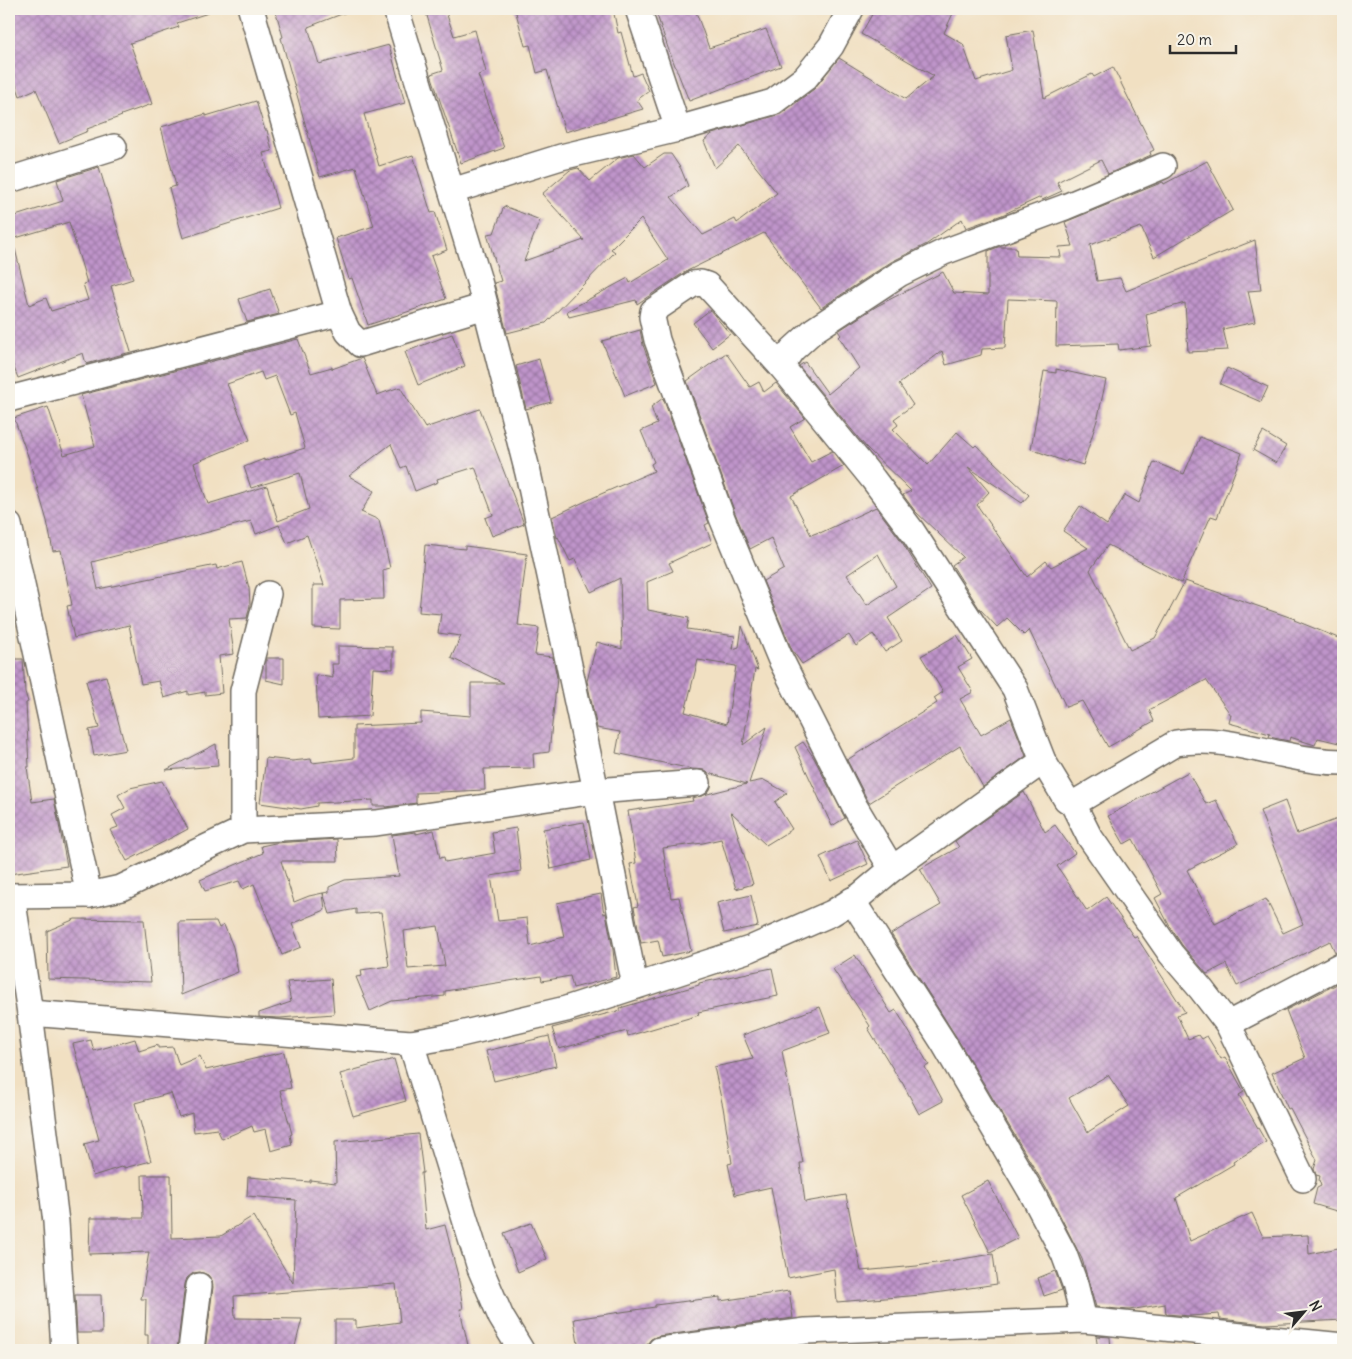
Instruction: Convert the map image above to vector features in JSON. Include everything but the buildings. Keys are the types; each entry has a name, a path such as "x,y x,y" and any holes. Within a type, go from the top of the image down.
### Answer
{"street":[{"path":"251,9 339,313 348,332 360,344 485,306"},
{"path":"396,9 479,281 528,472 596,791 635,986"},
{"path":"638,9 678,129"},
{"path":"452,191 561,157 678,129 773,102 805,78 831,46 851,9"},
{"path":"9,180 114,147"},
{"path":"781,366 792,350 814,330 899,274 944,252 1065,207 1163,166"},
{"path":"892,870 856,807 780,658 718,509 657,340 652,317 653,310 693,284 701,283 707,285 781,366 873,479 912,531 1015,689 1043,761 1066,799 1073,804 1089,836 1171,954 1228,1024 1303,1178"},
{"path":"9,399 339,313"},
{"path":"9,525 90,895"},
{"path":"243,830 243,691 268,594"},
{"path":"1073,804 1176,743 1191,740 1238,744 1286,756 1343,762"},
{"path":"30,1012 411,1043 452,1036 566,1008 750,949 832,913 1043,761"},
{"path":"64,1350 56,1222 30,1012 10,896 90,895 121,888 243,830 376,823 596,791 698,783"},
{"path":"852,900 943,1042 1033,1195 1064,1254 1075,1284 1084,1320"},
{"path":"1228,1024 1343,964"},
{"path":"411,1043 480,1268 501,1317 521,1350"},
{"path":"191,1350 199,1286"},
{"path":"660,1350 744,1345 806,1331 1084,1320 1343,1346"}]}
